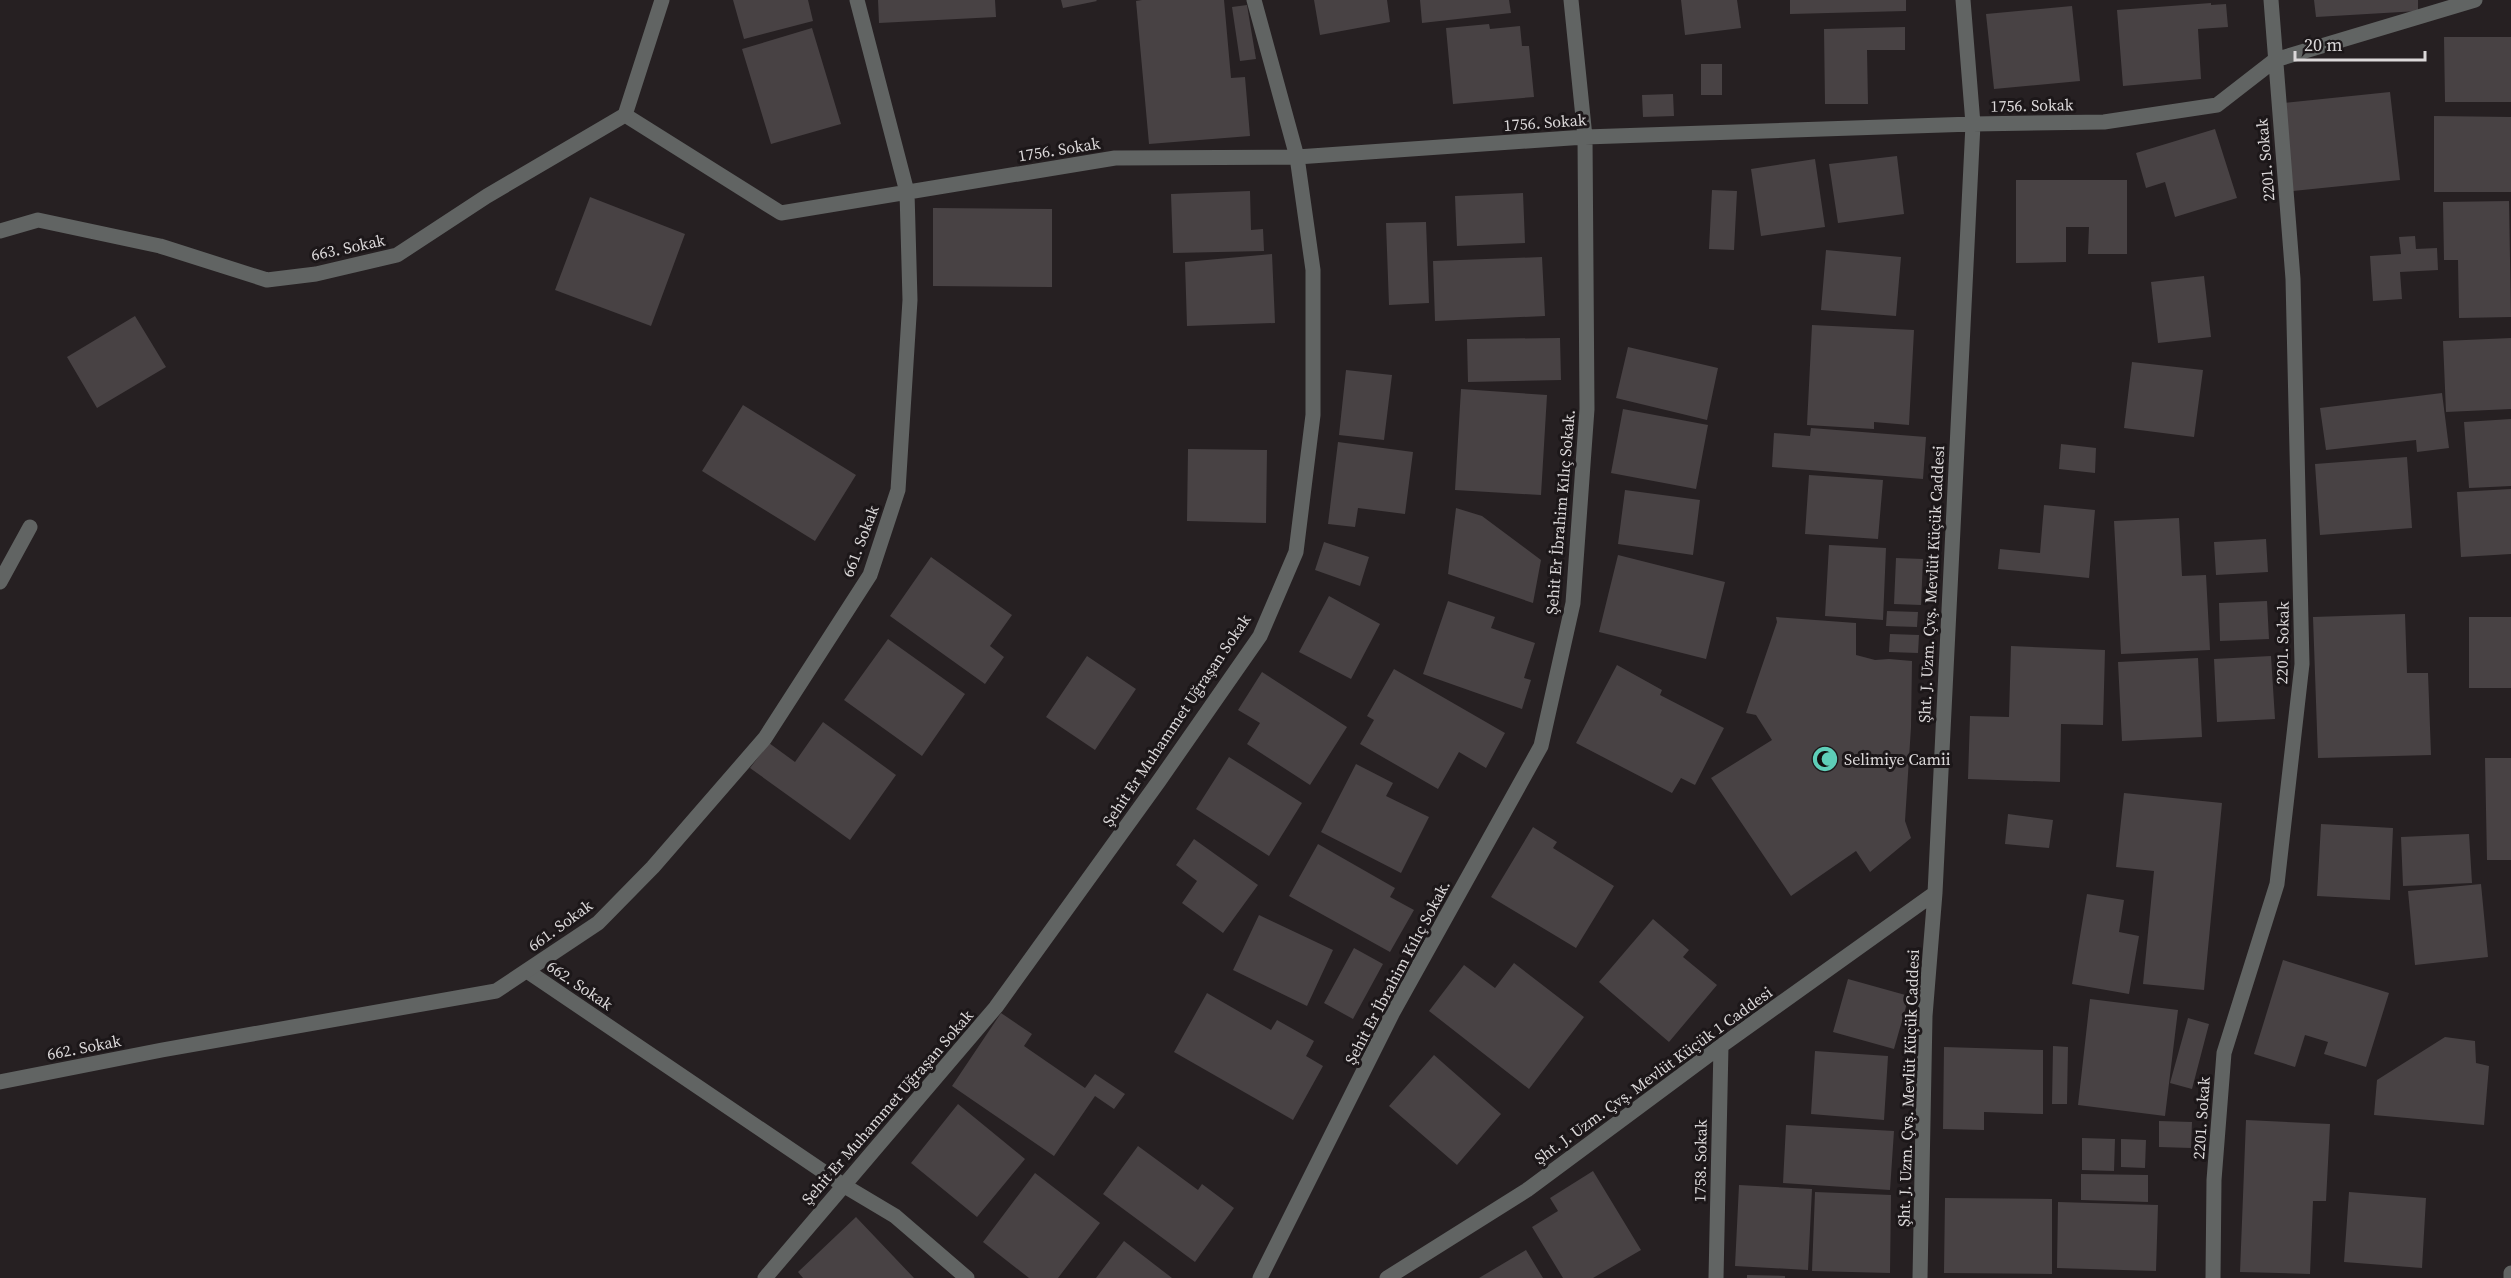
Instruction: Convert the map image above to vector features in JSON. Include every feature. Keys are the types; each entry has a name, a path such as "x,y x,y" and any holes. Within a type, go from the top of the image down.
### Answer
{"street":[{"path":"626,115 662,0"},
{"name":"661. Sokak","path":"527,971 598,923 653,867 765,738 870,575 898,490 910,300 907,192 857,0"},
{"name":"Şehit Er Muhammet Uğraşan Sokak","path":"765,1278 996,1007 1260,636 1296,552 1313,414 1313,270 1297,157 1254,0"},
{"name":"Şehit Er İbrahim Kılıç Sokak.","path":"1260,1278 1393,1012 1541,747 1573,603 1587,410 1585,137 1571,0"},
{"name":"Şht. J. Uzm. Çvş. Mevlüt Küçük Caddesi","path":"1920,1278 1925,1016 1935,893 1973,124 1963,0"},
{"name":"2201. Sokak","path":"2212,1278 2214,1180 2223,1053 2277,884 2302,664 2293,279 2271,0"},
{"name":"1756. Sokak","path":"626,115 781,213 1115,158 1297,157 1585,137 2104,122 2217,105 2275,60 2475,0"},
{"name":"663. Sokak","path":"0,231 38,220 160,246 267,280 316,273 397,255 487,196 626,115"},
{"path":"0,582 30,527"},
{"name":"Şht. J. Uzm. Çvş. Mevlüt Küçük 1 Caddesi","path":"1387,1278 1527,1190 1720,1046 1935,893"},
{"name":"662. Sokak","path":"0,1082 162,1050 496,991 527,971 843,1185 895,1216 967,1278"},
{"name":"1758. Sokak","path":"1716,1278 1720,1046"},
{"path":"2511,1273 2511,1278"}],"building":[{"path":"733,0 808,0 813,21 744,39"},
{"path":"878,0 995,0 996,17 879,23"},
{"path":"1061,0 1096,0 1097,1 1063,8"},
{"path":"1224,0 1231,78 1245,77 1250,136 1149,144 1136,1"},
{"path":"1314,0 1387,0 1390,22 1320,35"},
{"path":"1420,0 1509,0 1511,13 1422,23"},
{"path":"1681,0 1737,0 1741,28 1685,35"},
{"path":"1790,0 1906,0 1906,11 1790,14"},
{"path":"2314,0 2418,0 2418,11 2316,17"},
{"path":"2211,3 2211,5 2226,4 2228,27 2198,29 2201,79 2123,86 2117,10"},
{"path":"1247,5 1256,59 1240,61 1232,7"},
{"path":"2072,6 2080,81 1994,89 1986,14"},
{"path":"1489,24 1490,29 1520,26 1522,46 1529,46 1534,97 1453,104 1446,28"},
{"path":"1905,27 1905,50 1867,50 1868,104 1825,104 1824,29"},
{"path":"812,28 841,124 771,144 742,49"},
{"path":"2444,37 2511,37 2511,102 2445,102"},
{"path":"1701,64 1722,64 1722,95 1701,95"},
{"path":"2390,92 2400,180 2293,191 2284,103"},
{"path":"1673,94 1674,116 1643,117 1642,95"},
{"path":"2434,116 2511,117 2511,192 2434,192"},
{"path":"2215,129 2237,198 2175,217 2165,182 2146,188 2136,153"},
{"path":"1897,156 1904,214 1838,223 1829,164"},
{"path":"1815,159 1825,227 1761,236 1751,169"},
{"path":"2016,180 2127,180 2127,254 2088,254 2089,227 2066,227 2066,262 2016,263"},
{"path":"1712,190 1737,191 1734,250 1709,249"},
{"path":"1250,191 1251,230 1263,229 1264,251 1173,253 1171,194"},
{"path":"1523,193 1525,243 1457,246 1455,196"},
{"path":"590,197 685,234 651,326 555,290"},
{"path":"2509,201 2511,317 2459,318 2458,260 2444,260 2443,202"},
{"path":"933,208 1052,209 1052,287 933,286"},
{"path":"1426,222 1429,303 1389,305 1386,223"},
{"path":"2415,236 2416,249 2437,248 2438,270 2400,272 2402,299 2373,301 2370,256 2401,254 2399,237"},
{"path":"1826,250 1901,257 1896,316 1821,310"},
{"path":"1272,254 1275,323 1187,326 1185,262"},
{"path":"1542,257 1545,316 1435,321 1433,261"},
{"path":"2204,276 2211,337 2158,343 2151,282"},
{"path":"135,316 166,367 97,408 67,357"},
{"path":"1812,325 1914,330 1909,425 1874,422 1874,429 1807,425"},
{"path":"1560,338 1561,380 1468,382 1467,339"},
{"path":"2511,338 2511,409 2446,412 2443,341"},
{"path":"1628,347 1718,368 1707,420 1616,398"},
{"path":"2132,362 2203,370 2194,437 2124,428"},
{"path":"1346,370 1392,375 1384,440 1339,435"},
{"path":"1461,389 1547,395 1541,495 1455,490"},
{"path":"2442,393 2449,448 2417,452 2416,440 2326,450 2320,408"},
{"path":"743,405 856,475 815,541 702,471"},
{"path":"1623,409 1708,425 1696,489 1611,473"},
{"path":"2511,419 2511,486 2469,488 2464,422"},
{"path":"1811,428 1926,437 1923,479 1772,467 1774,433 1810,436"},
{"path":"1338,442 1413,452 1405,514 1358,508 1355,527 1328,524"},
{"path":"2061,444 2096,448 2095,473 2059,469"},
{"path":"1188,449 1267,450 1266,523 1187,521"},
{"path":"2407,457 2412,528 2320,535 2315,464"},
{"path":"1809,475 1883,480 1878,539 1805,534"},
{"path":"2511,489 2511,554 2461,557 2457,492"},
{"path":"1625,490 1700,500 1693,555 1618,544"},
{"path":"2044,505 2095,510 2089,578 1998,569 2000,549 2040,553"},
{"path":"1456,508 1482,516 1541,560 1533,603 1448,574"},
{"path":"2179,518 2182,576 2206,575 2210,650 2121,654 2114,521"},
{"path":"2266,539 2268,572 2216,575 2214,542"},
{"path":"1324,542 1369,557 1360,586 1315,570"},
{"path":"1829,545 1886,548 1883,620 1825,616"},
{"path":"1618,555 1725,582 1706,659 1599,632"},
{"path":"931,557 1012,615 990,646 1004,657 985,684 890,616"},
{"path":"1896,558 1923,559 1921,605 1894,604"},
{"path":"1329,596 1380,624 1351,679 1299,652"},
{"path":"1448,601 1495,617 1491,628 1535,643 1524,678 1531,680 1522,709 1423,674"},
{"path":"2267,601 2269,639 2220,641 2219,603"},
{"path":"1887,611 1918,612 1917,627 1886,626"},
{"path":"2405,614 2407,673 2428,673 2431,755 2318,758 2313,617"},
{"name":"Selimiye Camii","path":"1776,617 1856,623 1856,655 1875,660 1912,661 1911,727 1905,821 1911,838 1870,872 1856,851 1791,896 1711,778 1772,740 1756,715 1746,713 1777,622"},
{"path":"2469,617 2511,617 2511,688 2469,688"},
{"path":"1890,634 1919,635 1918,653 1889,652"},
{"path":"888,639 965,694 922,756 844,700"},
{"path":"2011,646 2105,650 2103,725 2061,724 2060,782 1968,779 1970,716 2009,717"},
{"path":"1087,656 1136,689 1095,750 1046,717"},
{"path":"2271,656 2275,719 2217,722 2214,659"},
{"path":"2198,658 2202,737 2122,741 2118,662"},
{"path":"1617,665 1662,690 1660,695 1724,728 1695,785 1681,778 1672,793 1576,743"},
{"path":"1394,669 1505,733 1486,768 1459,752 1438,789 1360,744 1374,720 1367,716"},
{"path":"1262,672 1347,727 1310,785 1247,744 1260,723 1238,710"},
{"path":"823,722 896,775 850,840 750,768 769,743 795,762"},
{"path":"1229,757 1302,803 1269,856 1196,809"},
{"path":"2485,758 2511,758 2511,860 2487,860"},
{"path":"1356,764 1393,783 1386,796 1429,817 1401,873 1321,832"},
{"path":"2124,793 2222,803 2204,990 2143,984 2154,871 2116,867"},
{"path":"2008,814 2053,820 2049,848 2005,844"},
{"path":"2321,824 2393,828 2390,900 2317,896"},
{"path":"1533,827 1557,842 1553,848 1614,886 1576,948 1491,897"},
{"path":"2469,834 2472,883 2403,886 2401,837"},
{"path":"1194,839 1258,885 1223,933 1182,903 1197,881 1176,865"},
{"path":"1318,844 1395,888 1390,897 1414,910 1390,952 1289,896"},
{"path":"2481,884 2488,957 2415,965 2408,891"},
{"path":"2087,894 2124,900 2119,932 2139,936 2129,994 2072,984"},
{"path":"1259,915 1333,950 1307,1006 1233,970"},
{"path":"1653,919 1689,950 1683,957 1717,985 1669,1042 1599,982"},
{"path":"1354,948 1383,964 1353,1019 1324,1003"},
{"path":"2283,960 2389,993 2366,1067 2324,1054 2328,1042 2305,1035 2295,1067 2254,1054"},
{"path":"1514,963 1584,1017 1529,1089 1429,1011 1464,965 1495,988"},
{"path":"1848,979 1909,996 1894,1049 1833,1032"},
{"path":"1207,993 1271,1030 1277,1020 1314,1041 1306,1056 1323,1066 1293,1120 1174,1052"},
{"path":"2090,999 2178,1010 2165,1116 2078,1105"},
{"path":"1001,1013 1032,1034 1024,1046 1085,1088 1095,1074 1125,1094 1114,1109 1095,1096 1054,1156 952,1086"},
{"path":"2188,1018 2209,1024 2192,1089 2170,1083"},
{"path":"2445,1037 2475,1041 2476,1063 2489,1066 2484,1125 2374,1115 2377,1080"},
{"path":"2053,1046 2068,1047 2067,1104 2052,1104"},
{"path":"1944,1047 2043,1050 2043,1114 1984,1112 1984,1130 1943,1129"},
{"path":"1815,1051 1888,1056 1884,1120 1811,1114"},
{"path":"1434,1055 1501,1114 1457,1165 1389,1106"},
{"path":"958,1104 1025,1159 977,1217 911,1163"},
{"path":"2246,1120 2330,1124 2326,1201 2313,1201 2310,1274 2240,1272"},
{"path":"2159,1121 2192,1122 2191,1148 2159,1147"},
{"path":"1786,1125 1894,1131 1890,1190 1783,1183"},
{"path":"2082,1138 2115,1139 2114,1171 2082,1170"},
{"path":"2121,1139 2146,1140 2145,1168 2121,1167"},
{"path":"1138,1146 1198,1190 1202,1184 1234,1208 1195,1262 1103,1194"},
{"path":"1593,1171 1641,1250 1593,1278 1563,1278 1532,1227 1558,1211 1550,1198"},
{"path":"1035,1173 1100,1223 1058,1278 1029,1278 983,1242"},
{"path":"2081,1174 2148,1175 2148,1202 2081,1200"},
{"path":"1739,1185 1812,1189 1808,1270 1735,1266"},
{"path":"1815,1192 1891,1195 1890,1273 1812,1271"},
{"path":"2349,1192 2426,1198 2422,1268 2344,1262"},
{"path":"1945,1198 2052,1199 2052,1274 1944,1273"},
{"path":"2058,1202 2158,1205 2156,1271 2057,1268"},
{"path":"856,1217 914,1278 803,1278 798,1272"},
{"path":"1124,1241 1172,1278 1096,1278"},
{"path":"1526,1250 1543,1278 1479,1278"},
{"path":"1747,1275 1785,1276 1785,1278 1747,1278"}],"place":[{"name":"Selimiye Camii","path":"1825,759"}]}
